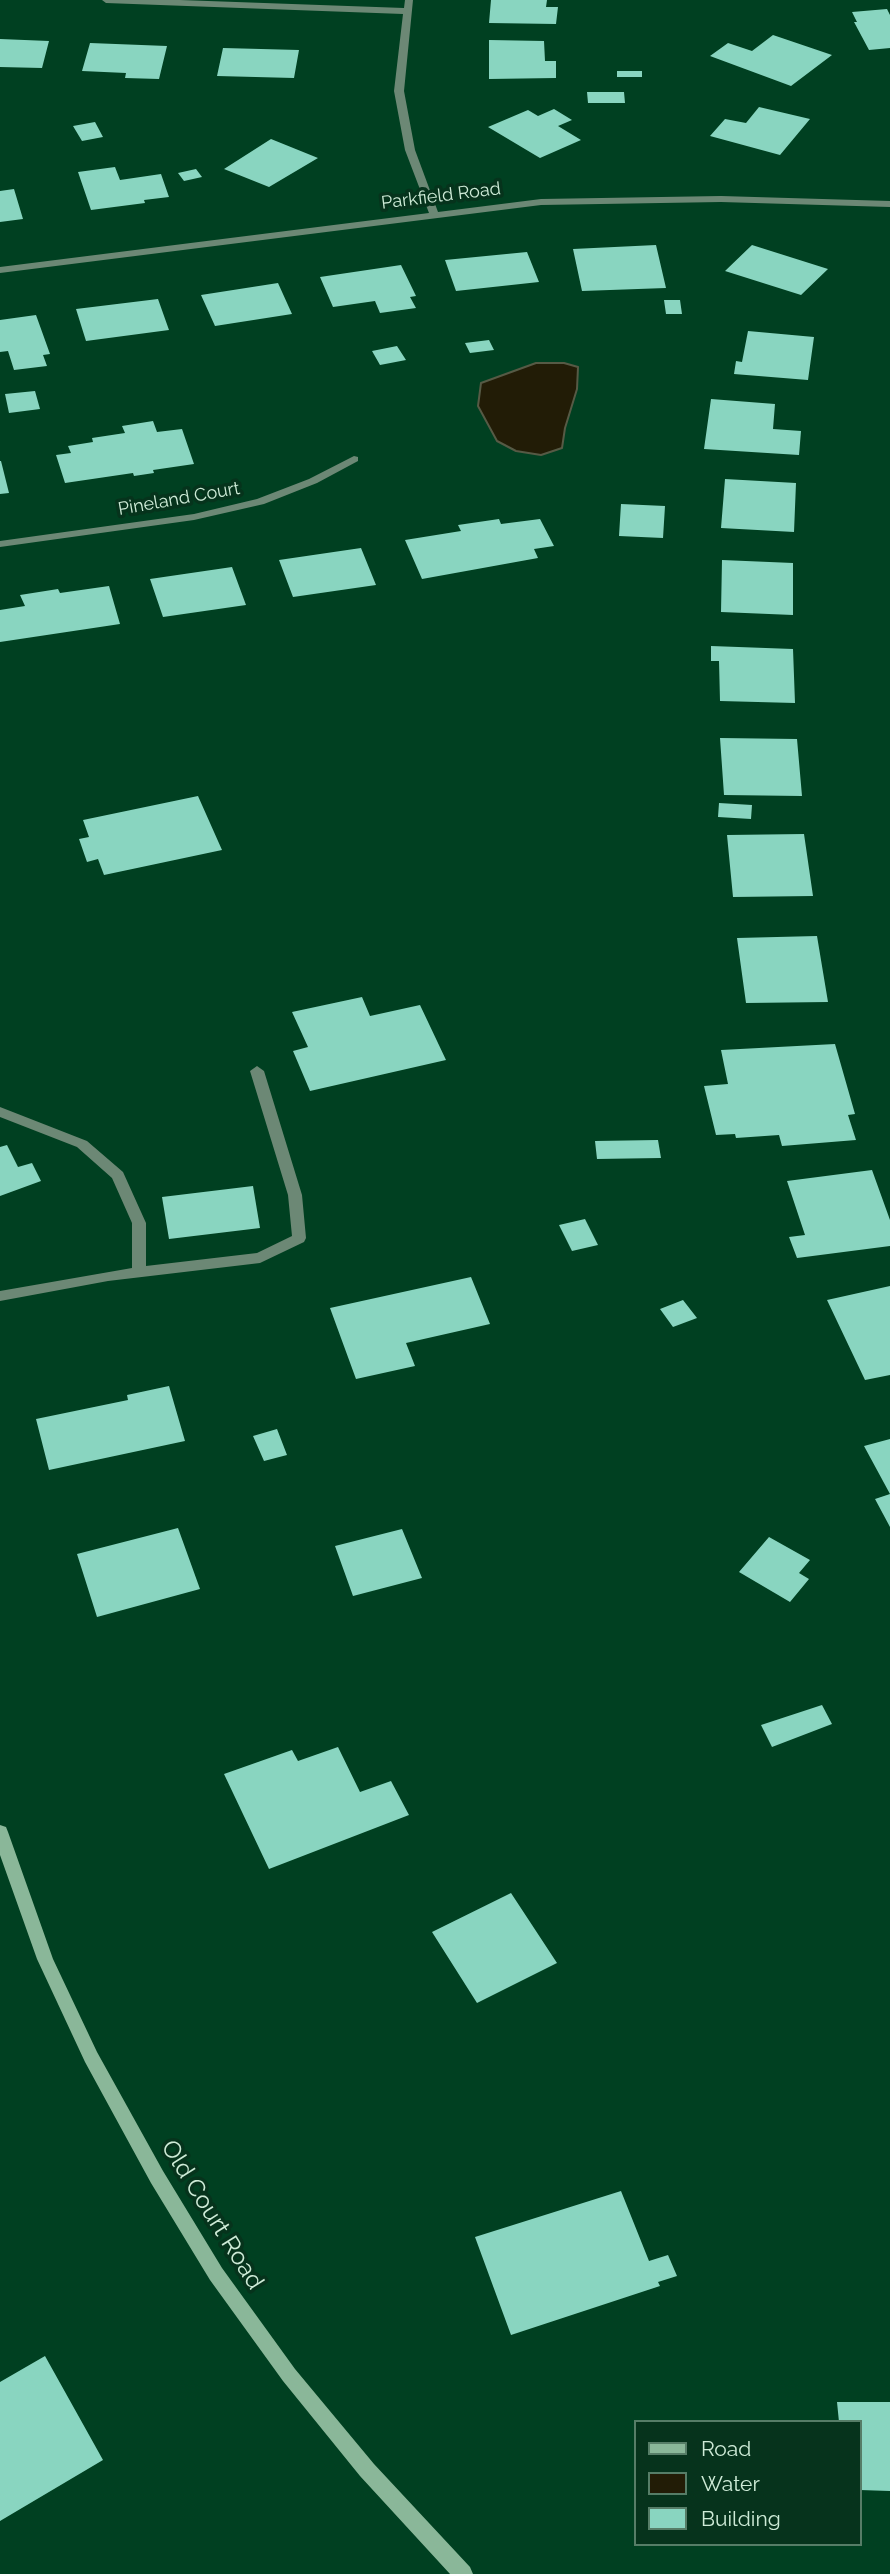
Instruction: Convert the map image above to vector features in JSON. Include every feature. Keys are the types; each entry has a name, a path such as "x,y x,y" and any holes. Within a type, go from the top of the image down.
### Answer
{"main road":[{"name":"Old Court Road","path":"0,1832 45,1959 91,2057 157,2177 216,2274 289,2375 367,2470 463,2574"}],"street":[{"path":"106,0 408,11"},
{"path":"410,0 399,91 411,150 434,214"},
{"name":"Parkfield Road","path":"0,270 541,202 635,198 890,204"},
{"name":"Pineland Court","path":"0,544 194,517 260,502 313,481 354,458"},
{"path":"0,1296 139,1272 260,1258 299,1238 295,1195 257,1071"},
{"path":"0,1112 82,1144 118,1175 139,1223 139,1272"}],"water":[{"path":"536,363 564,363 578,367 577,389 562,448 541,455 516,451 497,441 478,406 481,383"}],"building":[{"path":"491,0 547,0 546,7 558,7 556,24 489,23"},
{"path":"887,9 890,15 890,48 869,50 854,22 857,22 852,12"},
{"path":"773,35 832,55 791,86 710,56 728,43 752,51"},
{"path":"0,39 49,41 42,68 0,67"},
{"path":"489,40 544,41 545,61 556,61 556,78 489,79"},
{"path":"90,43 167,46 159,79 125,78 126,73 82,71"},
{"path":"223,48 299,50 294,78 217,76"},
{"path":"617,71 642,71 642,77 617,77"},
{"path":"587,92 624,92 625,103 588,103"},
{"path":"759,107 810,119 780,155 710,136 725,119 746,123"},
{"path":"554,109 572,120 558,126 581,140 540,158 488,127 528,110 538,116"},
{"path":"95,122 103,137 82,141 73,126"},
{"path":"271,139 318,158 269,187 224,169"},
{"path":"115,167 120,180 161,174 169,197 91,210 78,172"},
{"path":"196,169 202,177 184,181 178,173"},
{"path":"14,189 23,219 0,222 0,191"},
{"path":"656,245 666,288 582,291 573,249"},
{"path":"752,245 828,269 801,295 725,271"},
{"path":"527,252 539,282 456,291 445,260"},
{"path":"401,265 416,296 410,297 416,308 380,313 375,301 333,307 320,277"},
{"path":"278,283 292,314 215,326 201,295"},
{"path":"158,299 169,330 86,341 76,309"},
{"path":"664,300 680,300 682,314 666,314"},
{"path":"36,315 50,354 43,355 47,366 14,370 8,351 0,352 0,320"},
{"path":"748,331 814,337 808,380 734,374 736,361 742,362"},
{"path":"489,340 494,350 470,353 465,343"},
{"path":"397,346 406,360 380,365 372,351"},
{"path":"35,391 40,409 9,413 5,394"},
{"path":"711,399 775,404 773,429 801,431 799,455 704,449"},
{"path":"153,421 157,432 182,429 194,464 153,470 154,473 134,476 133,473 65,483 56,455 71,453 68,446 93,442 92,438 125,433 122,426"},
{"path":"1,461 9,493 0,494"},
{"path":"725,479 796,483 794,532 721,528"},
{"path":"621,504 665,506 663,538 619,536"},
{"path":"499,519 501,524 540,519 554,546 534,549 538,558 422,579 405,540 461,531 458,525"},
{"path":"361,548 376,585 293,597 279,560"},
{"path":"722,560 793,563 793,615 721,612"},
{"path":"232,567 246,605 163,617 150,579"},
{"path":"109,586 120,624 0,642 0,610 25,606 20,595 58,589 60,593"},
{"path":"711,646 793,649 795,703 720,701 719,661 711,661"},
{"path":"720,738 797,739 802,796 724,795"},
{"path":"198,796 222,850 104,875 98,859 87,862 79,839 89,837 83,820"},
{"path":"719,803 752,805 751,819 718,817"},
{"path":"804,834 813,896 733,897 727,835"},
{"path":"817,936 828,1002 746,1003 737,938"},
{"path":"362,997 370,1016 420,1005 446,1060 310,1091 293,1051 308,1047 292,1012"},
{"path":"835,1044 855,1114 848,1115 856,1140 782,1146 779,1135 736,1138 735,1134 716,1135 704,1086 728,1084 721,1050"},
{"path":"658,1140 661,1158 597,1159 595,1141"},
{"path":"7,1145 18,1167 32,1163 41,1181 0,1196 0,1147"},
{"path":"872,1170 890,1220 890,1246 797,1258 789,1237 805,1235 787,1181"},
{"path":"253,1186 260,1228 169,1239 162,1197"},
{"path":"585,1219 598,1245 572,1251 559,1225"},
{"path":"471,1277 490,1324 406,1343 415,1366 356,1379 330,1308"},
{"path":"890,1286 890,1375 865,1380 827,1300"},
{"path":"683,1300 697,1318 673,1327 660,1309"},
{"path":"169,1386 185,1441 49,1470 36,1419 128,1400 127,1395"},
{"path":"277,1429 287,1455 264,1461 253,1436"},
{"path":"890,1439 890,1494 864,1446"},
{"path":"890,1494 890,1527 875,1499"},
{"path":"178,1528 200,1589 97,1617 77,1554"},
{"path":"402,1529 422,1578 353,1596 335,1546"},
{"path":"769,1537 810,1560 799,1573 809,1579 790,1602 739,1572"},
{"path":"822,1705 832,1724 772,1747 761,1725"},
{"path":"338,1747 360,1792 391,1781 409,1815 269,1869 224,1774 292,1750 298,1761"},
{"path":"511,1893 557,1963 477,2003 432,1932"},
{"path":"621,2191 649,2261 668,2255 677,2276 658,2282 660,2286 511,2335 475,2237"},
{"path":"45,2356 103,2460 0,2521 0,2382"},
{"path":"837,2402 890,2402 890,2491 862,2490 862,2420 839,2420"}]}
